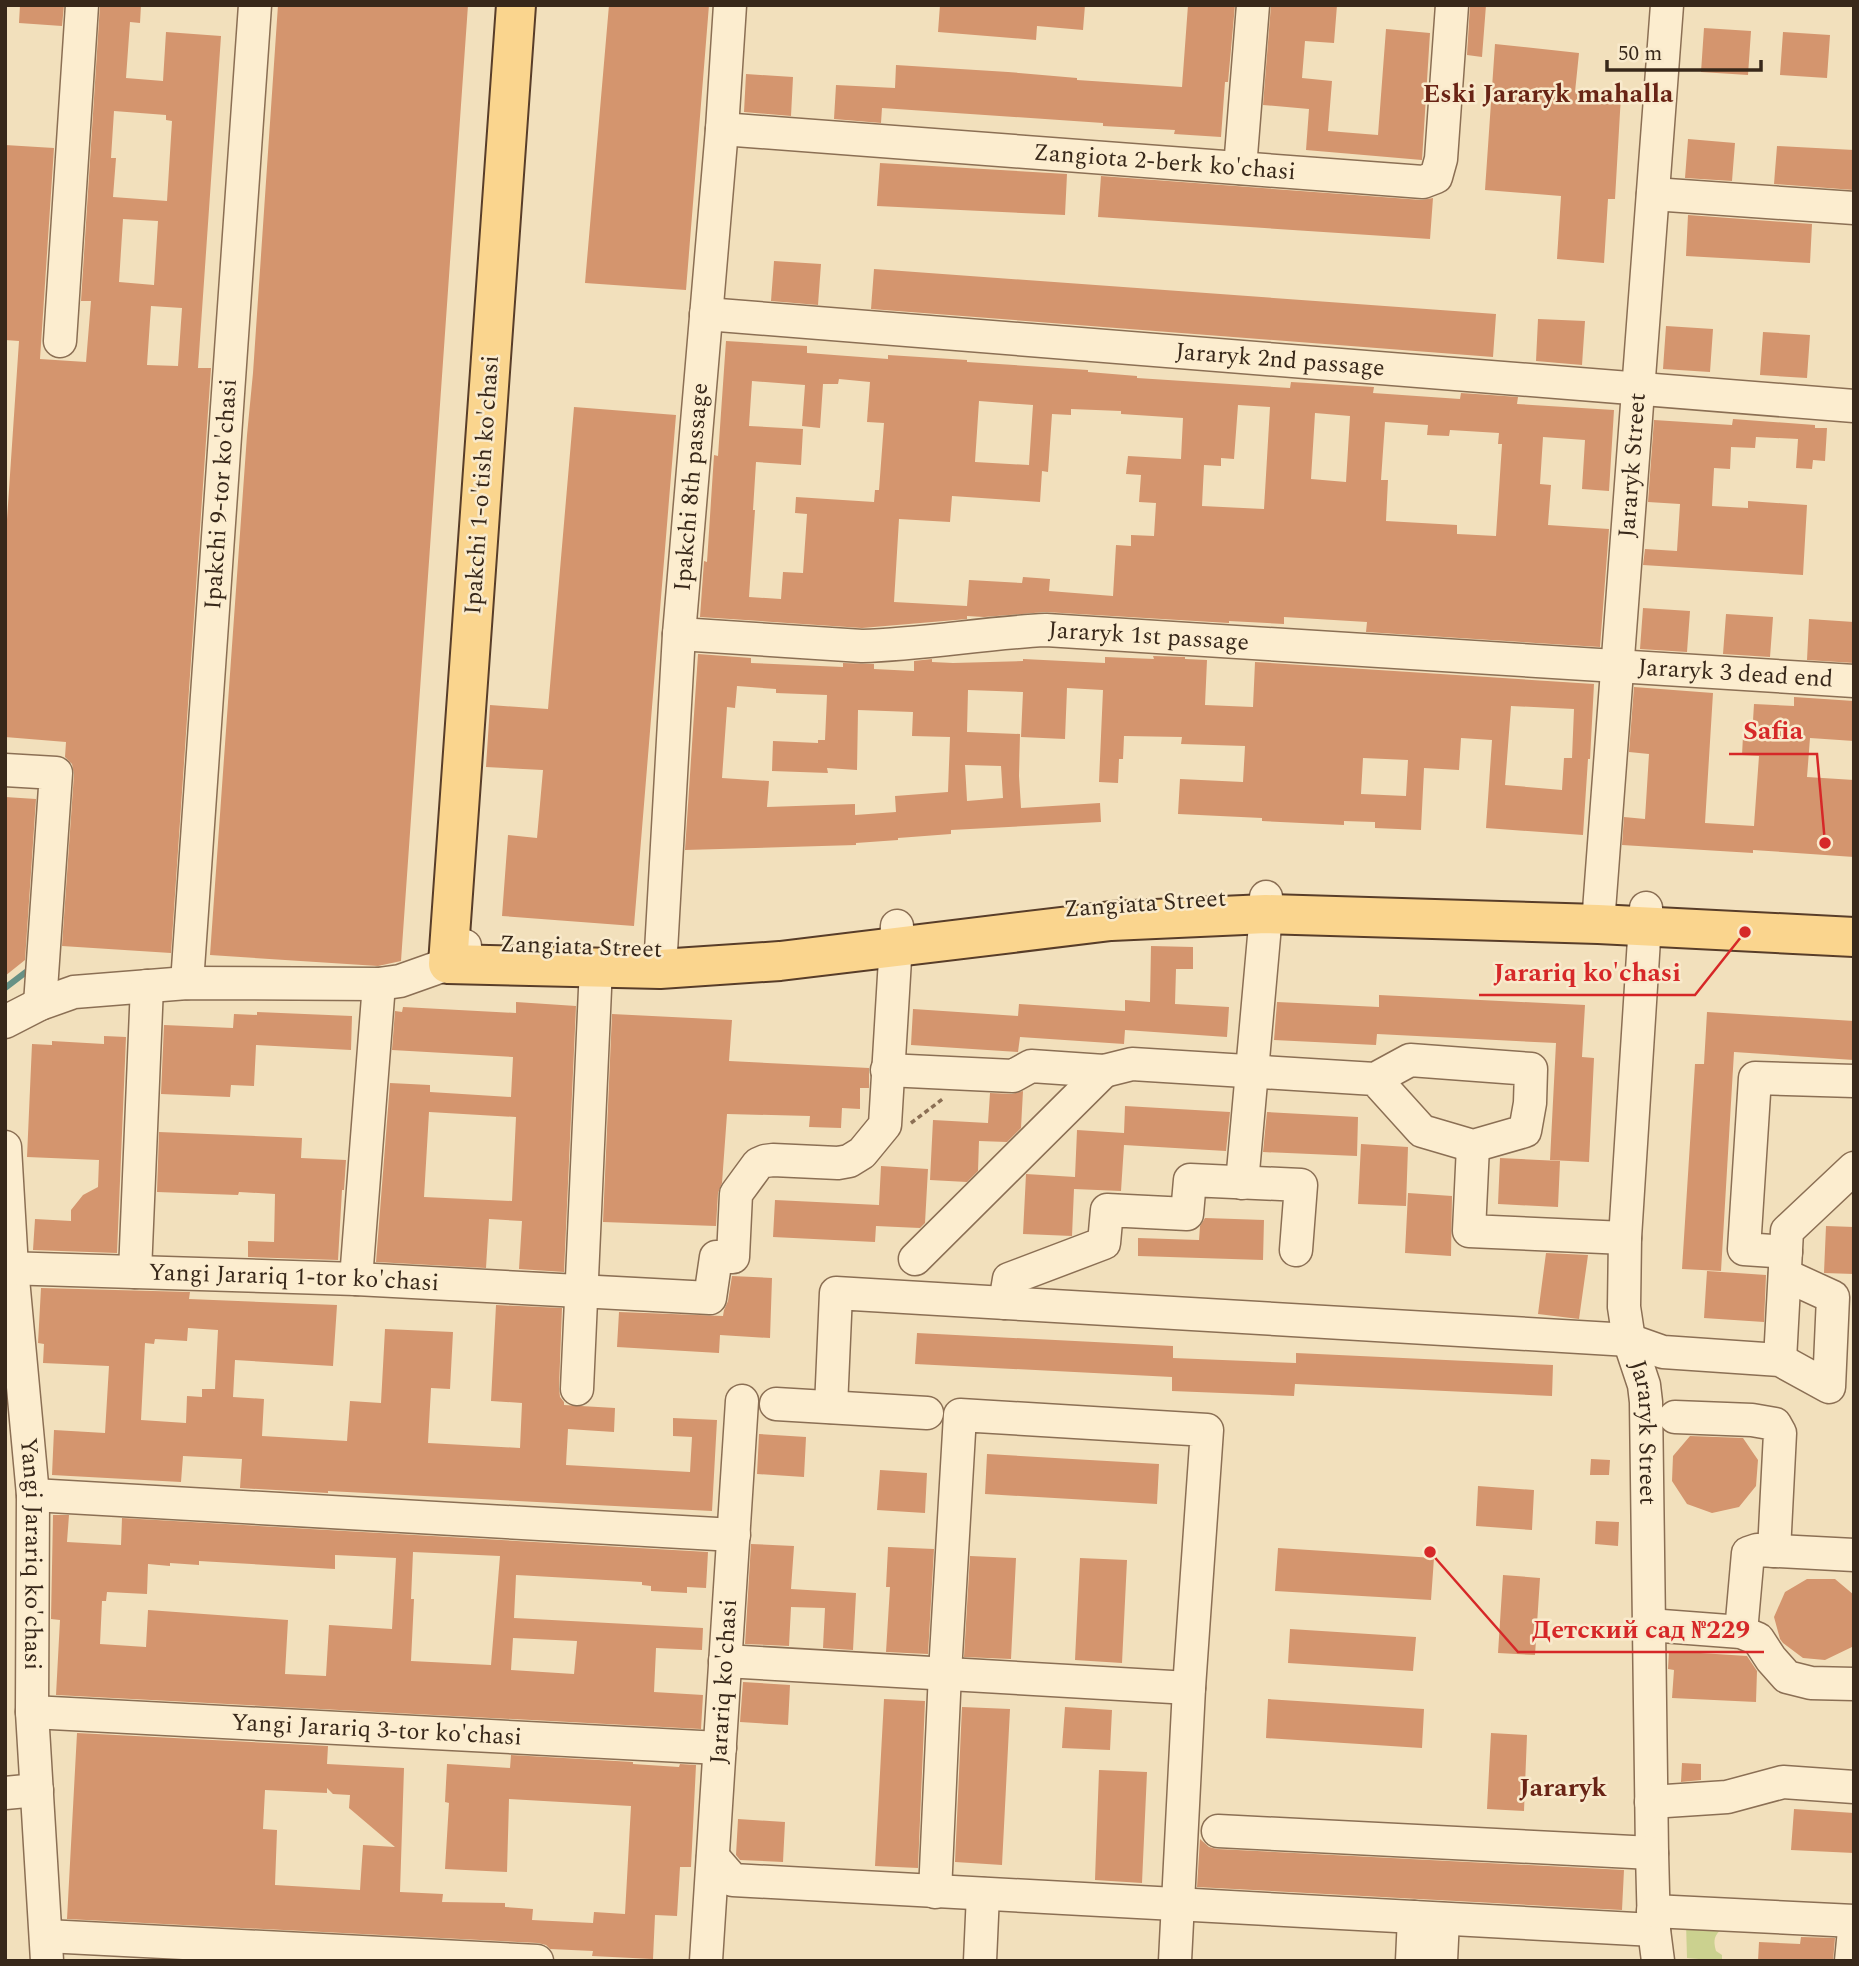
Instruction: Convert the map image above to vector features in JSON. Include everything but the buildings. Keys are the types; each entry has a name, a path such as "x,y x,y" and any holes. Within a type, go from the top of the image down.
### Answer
{"main road":[{"name":"Ipakchi 1-o'tish ko'chasi","path":"458,953 516,5"},
{"name":"Ipakchi 1-o'tish ko'chasi","path":"458,953 534,5"},
{"name":"Zangiata Street","path":"458,953 780,961 896,937 1111,921 1266,905 1645,917 1854,918"},
{"name":"Zangiata Street","path":"1645,917 1854,937"},
{"name":"Zangiata Street","path":"458,953 596,967 660,960"}],"street":[{"path":"60,341 82,5"},
{"name":"Ipakchi 9-tor ko'chasi","path":"187,983 255,5"},
{"name":"Ipakchi 8th passage","path":"660,960 679,634 730,5"},
{"path":"1240,168 1253,5"},
{"name":"Zangiota 2-berk ko'chasi","path":"722,129 1423,182 1436,177 1441,159 1452,5"},
{"name":"Jararyk Street","path":"1599,915 1667,5"},
{"path":"1653,194 1854,208"},
{"name":"Jararyk 2nd passage","path":"706,314 1854,406"},
{"name":"Jararyk 1st passage","path":"679,634 862,646 1046,630 1618,665"},
{"name":"Jararyk 3 dead end","path":"1618,665 1854,681"},
{"path":"5,770 56,773 40,1004"},
{"path":"1242,1183 1266,905"},
{"name":"Jararyk Street","path":"1645,917 1625,1238 1624,1307 1629,1340 1644,1385 1646,1402 1655,1934"},
{"path":"885,1125 896,937"},
{"name":"Zangiata Street","path":"5,1022 40,1004 75,992 187,983 379,984 400,981 458,953"},
{"path":"577,1389 596,967"},
{"path":"356,1279 379,984"},
{"path":"135,1272 147,986"},
{"path":"887,1070 1013,1076 1031,1066 1104,1071 1132,1064 1375,1079 1410,1060 1531,1069 1530,1104 1525,1131 1473,1146 1422,1131 1375,1079"},
{"path":"915,1259 1104,1071"},
{"path":"831,1407 836,1293 1629,1340 1663,1352 1780,1360 1829,1387 1833,1297 1785,1263 1744,1249 1755,1078 1854,1081"},
{"name":"Yangi Jarariq 1-tor ko'chasi","path":"8,1268 356,1279 710,1298 716,1256 733,1258 736,1194 758,1164 774,1160 838,1163 849,1161 862,1153 885,1125"},
{"path":"1473,1146 1469,1231 1625,1238"},
{"name":"Yangi Jarariq ko'chasi","path":"5,1147 8,1268 33,1495 19,1540 46,1948"},
{"path":"1780,1360 1787,1231 1854,1168"},
{"path":"1005,1303 1009,1279 1104,1243 1107,1210 1187,1214 1190,1180 1301,1185 1296,1250"},
{"name":"Jarariq ko'chasi","path":"723,1869 720,1748 742,1401"},
{"path":"776,1404 927,1413"},
{"path":"936,1892 960,1415 1207,1430 1189,1688 1175,1961"},
{"path":"1675,1417 1752,1420 1775,1424 1780,1433 1774,1550"},
{"path":"33,1495 734,1535"},
{"path":"1741,1632 1748,1553 1774,1550 1854,1555"},
{"path":"1649,1625 1741,1632 1758,1639 1771,1659 1787,1676 1811,1683 1854,1684"},
{"path":"725,1661 1189,1688"},
{"name":"Yangi Jarariq 3-tor ko'chasi","path":"32,1712 720,1748"},
{"path":"1651,1802 1727,1797 1783,1782 1854,1787"},
{"path":"5,1793 37,1790"},
{"path":"1218,1831 1652,1853"},
{"path":"706,1961 710,1903 723,1869 936,1892 1428,1918 1655,1934 1854,1921"},
{"path":"980,1961 984,1894"},
{"path":"1412,1961 1428,1918"},
{"path":"1428,1918 1441,1961"},
{"path":"46,1948 537,1961"}],"path":[{"path":"885,1125 907,1126 977,1074"}],"green space":[{"path":"1686,1923 1723,1928 1716,1935 1715,1941 1716,1951 1722,1955 1722,1961 1687,1958"}],"waterway":[{"path":"5,988 26,972"}],"place":[{"name":"Safia","path":"1825,843"},
{"name":"Jarariq ko'chasi","path":"1745,932"},
{"name":"Детский сад №229","path":"1430,1552"}],"district":[{"name":"Eski Jararyk mahalla","path":"1548,94"},
{"name":"Jararyk","path":"1563,1788"}]}
